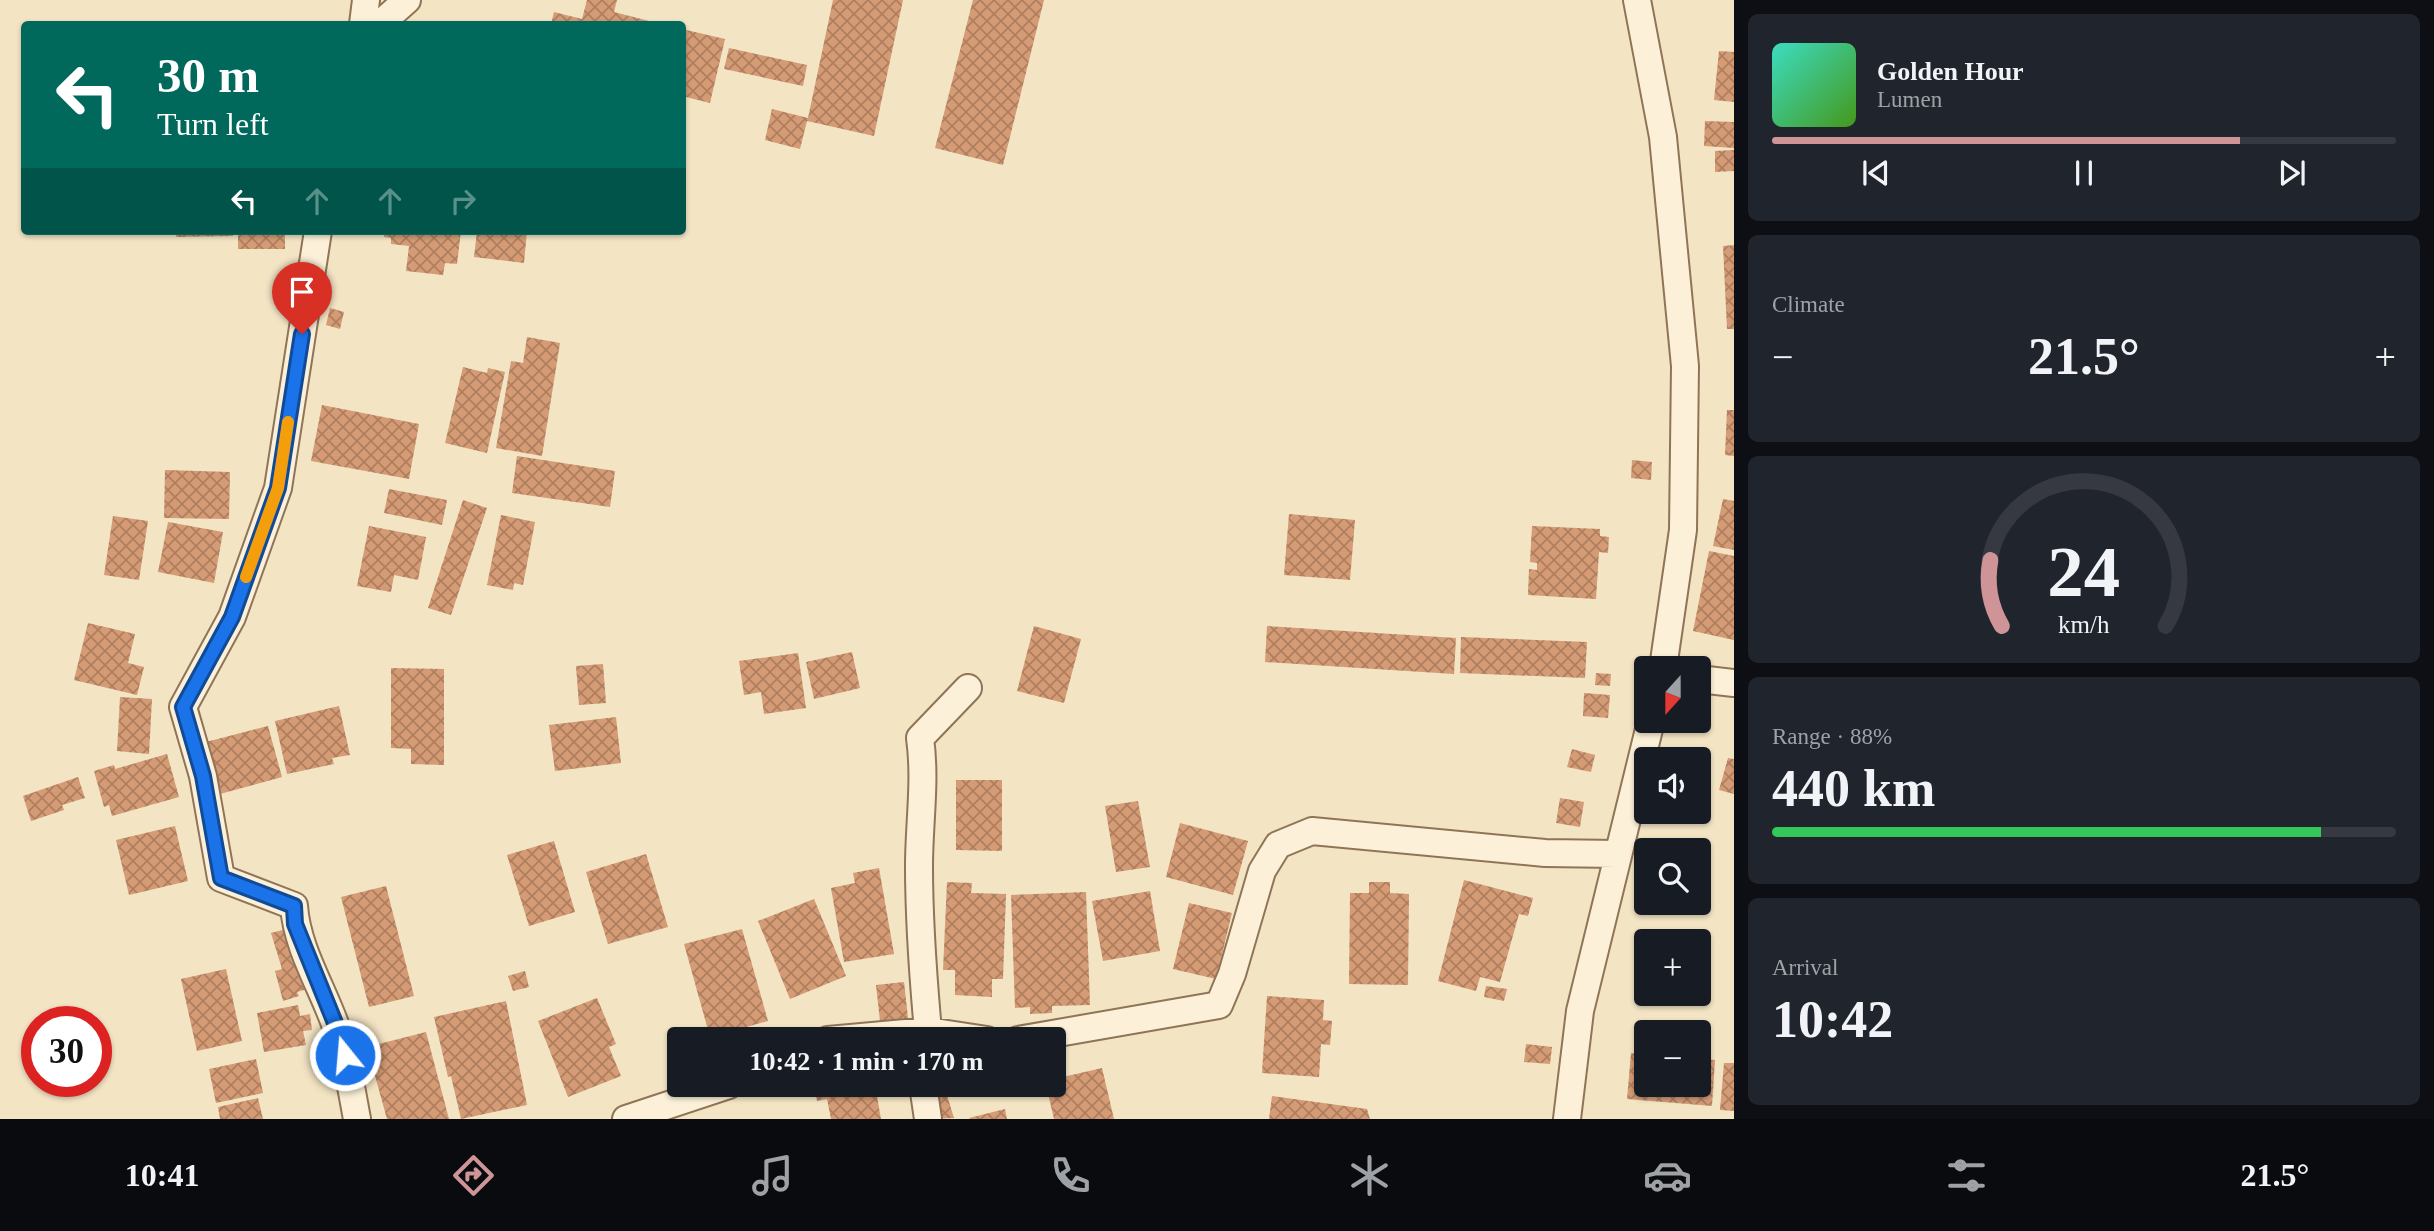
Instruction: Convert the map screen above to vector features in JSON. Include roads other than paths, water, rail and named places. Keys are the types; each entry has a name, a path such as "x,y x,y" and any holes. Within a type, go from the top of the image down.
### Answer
{"street":[{"path":"363,21 366,0"},
{"path":"383,21 407,0"},
{"path":"1637,0 1663,137 1685,366 1684,530 1665,656"},
{"path":"317,235 278,488 232,617 183,707 203,776 221,878 294,906 295,924 341,1045 357,1119"},
{"path":"1712,680 1734,683"},
{"path":"920,1027 919,864 924,764 920,738 968,688"},
{"path":"1567,1119 1580,1012 1648,733"},
{"path":"1066,1032 1219,1005 1232,974 1262,871 1279,845 1311,831 1545,853 1618,854"},
{"path":"626,1119 693,1097"},
{"path":"925,1097 928,1119"}]}
